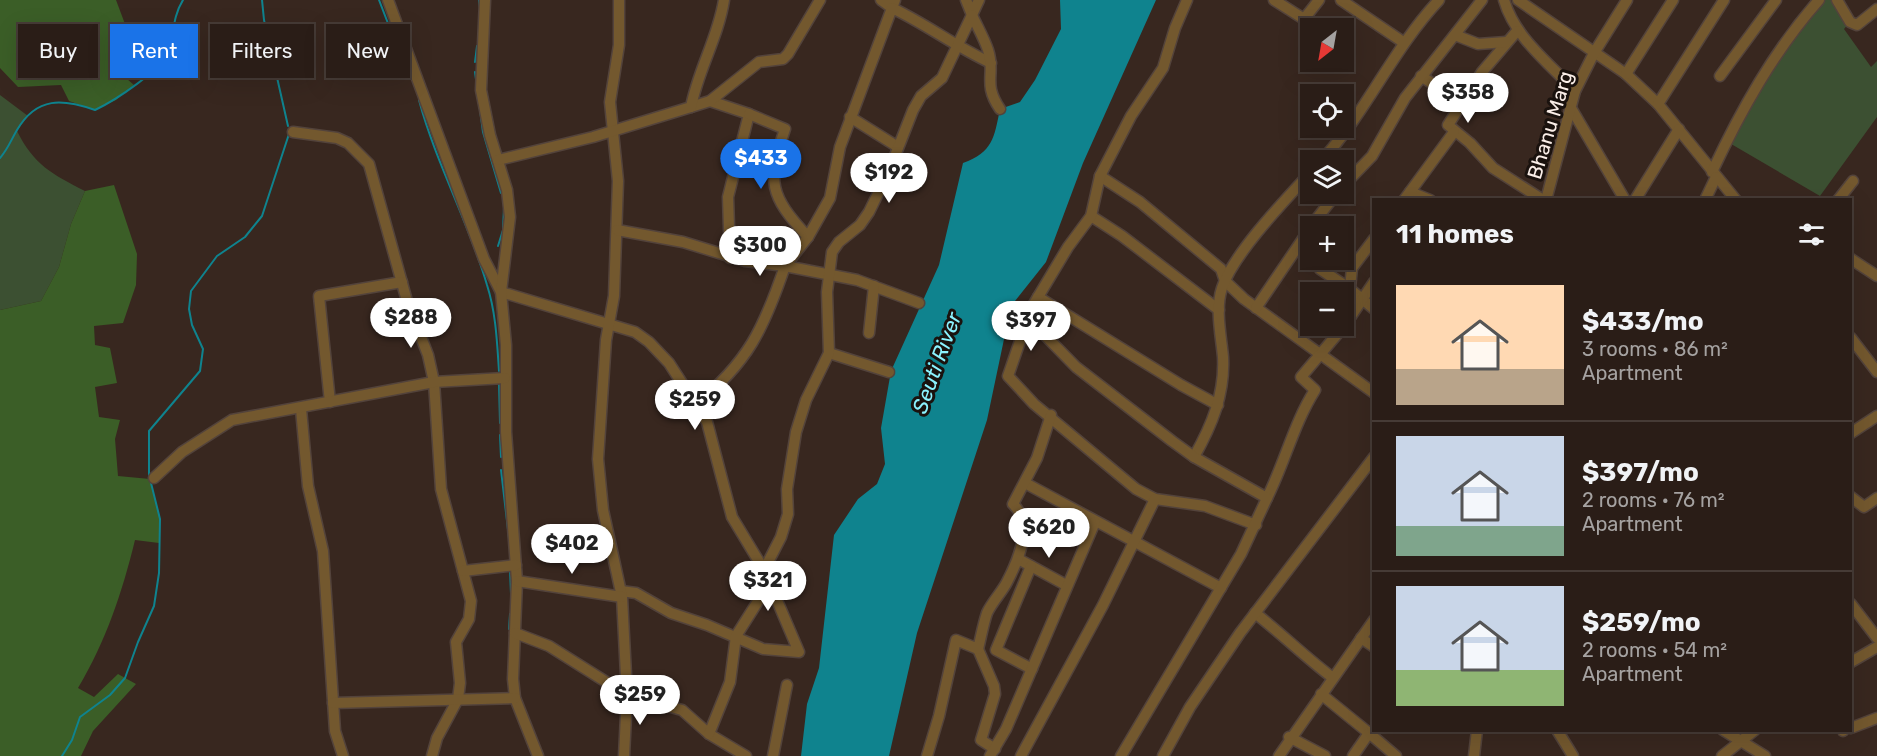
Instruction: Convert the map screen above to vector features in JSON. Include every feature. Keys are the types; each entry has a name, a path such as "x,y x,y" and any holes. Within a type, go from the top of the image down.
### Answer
{"street":[{"path":"388,0 484,259 501,292 635,332 649,342 669,363 706,422 714,442 724,493 732,517 766,573 799,652 763,649 736,636 671,614 636,593 622,594 517,581"},
{"path":"485,0 481,90 507,190 510,217 501,292 506,432 517,581 514,633 515,698 538,756"},
{"path":"619,0 619,45 610,102 618,181 617,230 610,323 606,340 598,459 603,510 622,594 627,695 624,756"},
{"path":"691,107 699,77 720,24 724,0"},
{"path":"498,160 613,130 710,101 736,83 759,62 783,59 820,0"},
{"path":"881,0 893,4 919,20 955,46 991,63"},
{"path":"966,0 988,50 991,63 989,85 1000,109"},
{"path":"709,734 730,682 736,636 762,595 766,573 788,514 788,489 796,432 806,400 829,353 828,274 832,252 838,242 860,225 869,212 913,110 921,96 942,78 955,46 979,0"},
{"path":"1188,0 1175,28 1163,68 1131,116 1100,176 1091,216 1068,247 1038,297 1028,318 1008,376 1034,404 1051,415 1124,479 1155,498 1205,506 1256,525"},
{"path":"1274,0 1304,19 1319,0"},
{"path":"1341,0 1403,42"},
{"path":"1330,150 1350,126 1403,42 1439,0"},
{"path":"1354,175 1372,156 1421,76 1482,0"},
{"path":"1504,0 1509,17 1518,31 1575,91"},
{"path":"1518,0 1626,74 1658,104 1735,198"},
{"name":"Bhanu Marg","path":"1545,198 1575,91 1594,53 1627,0"},
{"path":"1626,74 1673,0"},
{"path":"1658,104 1724,0"},
{"path":"1720,76 1776,0"},
{"path":"1706,198 1714,175 1761,79 1789,35 1819,0"},
{"path":"1838,0 1850,22 1857,25 1877,9"},
{"path":"695,405 741,362 754,344 785,266 808,237 830,198 840,147 893,4"},
{"path":"1518,31 1482,72 1449,123 1450,129 1470,143 1493,168 1541,198"},
{"path":"1455,35 1478,44 1506,42"},
{"path":"1421,76 1462,104"},
{"path":"710,101 785,129 772,175 789,216 808,237"},
{"path":"1570,108 1624,198"},
{"path":"729,258 728,197 749,114"},
{"path":"850,117 898,147"},
{"path":"1636,198 1679,129"},
{"path":"293,132 337,138 348,143 369,164 402,282 421,332 434,382 441,489 471,601 469,620 456,642 460,684 458,699 447,715 432,756"},
{"path":"1407,196 1454,132"},
{"path":"1100,176 1140,202 1199,250 1221,269 1225,281 1256,308 1372,392"},
{"path":"1839,198 1852,181"},
{"path":"1194,457 1209,431 1218,405 1223,374 1219,310 1225,281 1254,238 1300,185"},
{"path":"1319,216 1328,204"},
{"path":"1091,216 1122,236 1219,310"},
{"path":"617,230 682,242 729,258 828,274 874,286 919,303"},
{"path":"1351,282 1352,268 1372,242"},
{"path":"1256,308 1300,243"},
{"path":"1852,260 1877,276"},
{"path":"1322,270 1341,282"},
{"path":"330,402 319,296 402,282"},
{"path":"1121,756 1256,525 1281,469 1302,410 1315,390 1301,377 1322,354 1372,285"},
{"path":"869,333 874,286"},
{"path":"1354,292 1372,307"},
{"path":"1038,297 1181,385 1218,405"},
{"path":"1028,318 1076,367 1194,457 1267,498"},
{"path":"1852,339 1877,372"},
{"path":"829,353 889,372"},
{"path":"154,478 182,452 232,420 301,409 434,382 505,378"},
{"path":"301,409 308,486 323,552 335,731 343,756"},
{"path":"1051,415 1043,443 1013,504 1022,513 1024,531 1018,559 1007,582 988,611 978,649 994,686 995,694 981,740 992,752 1032,669 1066,585 1095,522"},
{"path":"1852,432 1877,416"},
{"path":"1163,756 1190,707 1255,613 1372,460"},
{"path":"1025,483 1221,588"},
{"path":"1021,756 1102,605 1155,498"},
{"path":"1852,498 1864,507 1877,498"},
{"path":"1018,559 1066,585"},
{"path":"463,571 516,566"},
{"path":"1031,566 996,650 1032,669"},
{"path":"1852,606 1877,646 1852,661"},
{"path":"1255,613 1286,636 1298,652 1333,678"},
{"path":"1279,756 1289,738 1372,623"},
{"path":"514,633 549,646 627,695 681,710 709,734 744,756"},
{"path":"1361,638 1372,646"},
{"path":"927,756 939,716 956,640 978,649"},
{"path":"773,756 787,685"},
{"path":"1321,694 1396,756"},
{"path":"333,703 515,698"},
{"path":"1852,728 1877,718"},
{"path":"1474,756 1477,732"},
{"path":"1558,732 1573,756"},
{"path":"1726,732 1765,756"},
{"path":"1722,756 1753,732"},
{"path":"1353,756 1369,733"},
{"path":"1289,738 1325,756"}],"green space":[{"path":"0,0 116,0 125,24 110,24 110,78 127,78 134,85 116,100 95,110 69,101 61,85 18,87 0,68"},
{"path":"1819,0 1837,0 1850,22 1844,29 1871,67 1877,61 1877,117 1820,196 1726,141"},
{"path":"0,95 28,116 17,131 23,143 37,160 53,174 85,191 71,224 59,267 41,301 0,310"},
{"path":"114,185 137,254 136,285 123,323 94,326 95,345 110,348 117,383 95,387 99,417 120,420 115,439 118,476 150,479 160,519 159,543 135,540 112,616 97,652 78,688 94,697 118,674 136,684 93,731 81,756 0,756 0,310 41,301 59,267 71,224 85,191"}],"water":[{"name":"Seuti River","path":"1060,0 1156,0 1083,163 1046,262 1011,306 987,420 917,633 889,756 801,756 807,704 819,668 834,535 858,499 877,484 885,464 881,428 891,371 939,265 963,163 986,149 994,136 1000,109 1020,102 1035,80 1061,29"}],"waterway":[{"path":"0,158 17,130 33,111 51,103 72,104 95,110 149,75 166,57 170,49 176,18 183,0"},
{"path":"262,0 264,20 288,126"},
{"path":"379,0 388,24"},
{"path":"479,0 480,8"},
{"path":"475,62 477,46"},
{"path":"475,72 483,132 501,193"},
{"path":"419,100 434,147 487,285 497,338 499,371"},
{"path":"62,756 72,740 80,717 110,695 125,678 154,606 159,573 160,519 149,475 149,431 200,371 203,349 192,325 189,309 191,291 217,256 245,237 262,216 289,134"},
{"path":"498,246 503,230 504,208"},
{"path":"499,383 500,423"},
{"path":"500,435 501,457"},
{"path":"501,470 509,538"},
{"path":"510,569 511,594"},
{"path":"509,629 510,614"}]}
